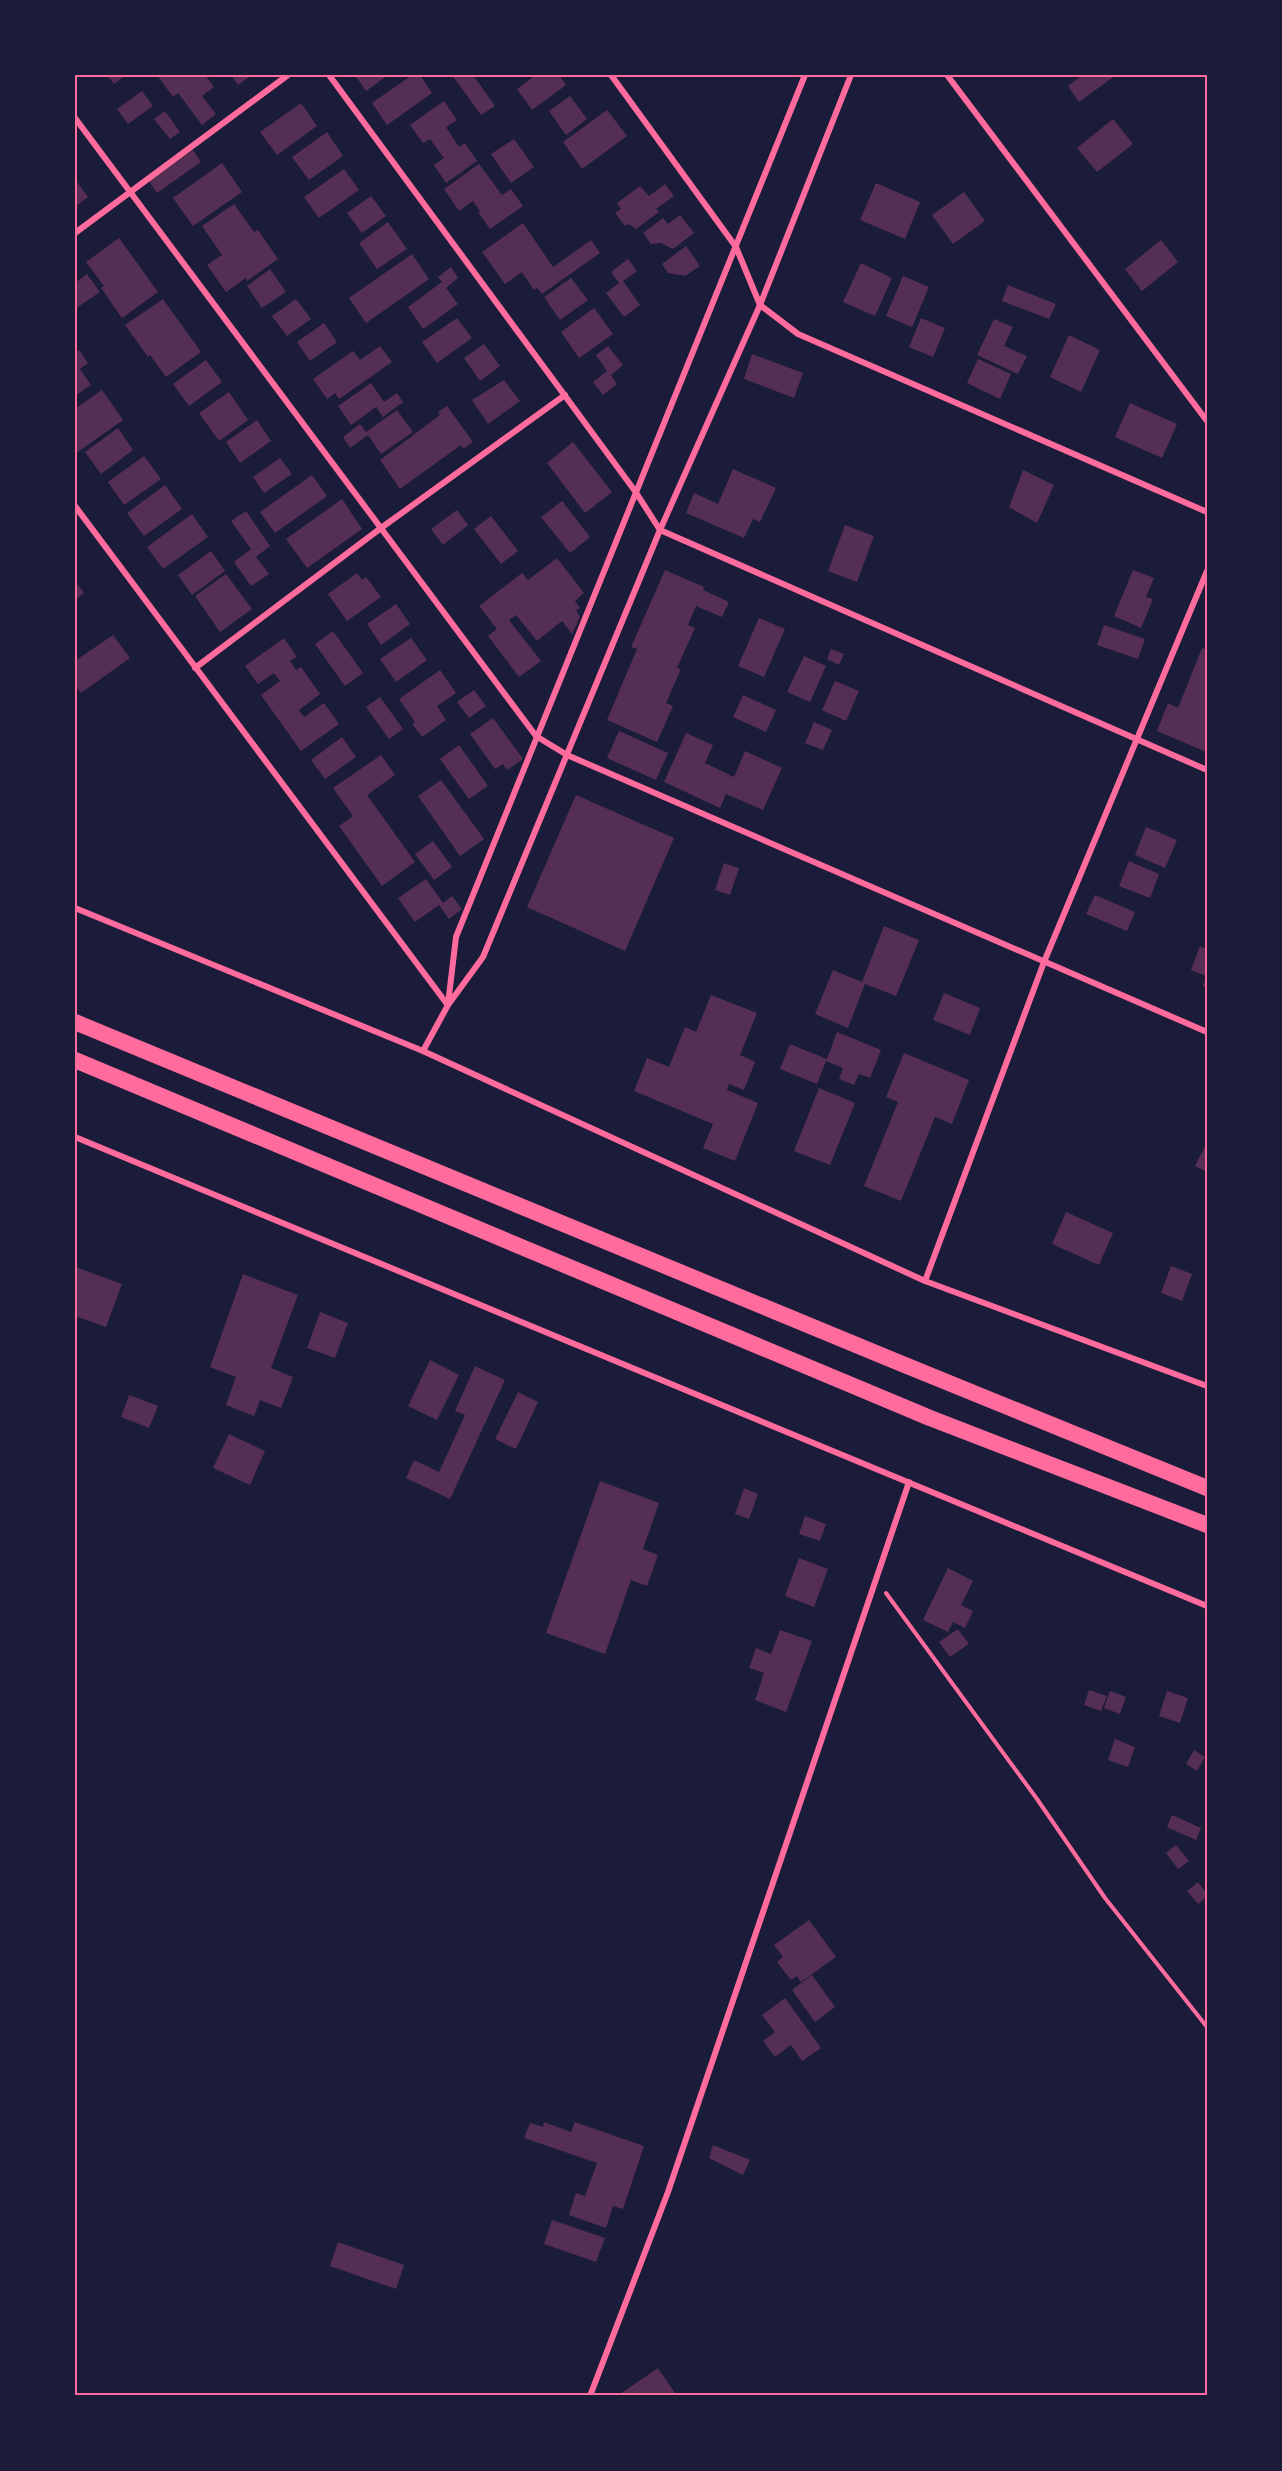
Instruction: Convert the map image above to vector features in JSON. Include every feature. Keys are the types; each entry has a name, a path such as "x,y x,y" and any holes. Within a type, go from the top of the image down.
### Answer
{"highway":[{"path":"75,1022 884,1357 1207,1488"},
{"path":"75,1060 930,1418 1207,1525"}],"street":[{"path":"75,233 288,75"},
{"path":"329,75 635,491 660,530 1207,770"},
{"path":"611,75 736,247 760,305 798,334 1207,512"},
{"path":"448,1005 456,936 804,75"},
{"path":"423,1051 448,1005 483,957 660,530 760,305 851,75"},
{"path":"947,75 1207,421"},
{"path":"75,118 536,736 567,755 1207,1032"},
{"path":"195,668 381,528 565,395"},
{"path":"75,506 448,1005"},
{"path":"925,1281 1044,962 1207,571"},
{"path":"75,908 423,1051 925,1281 1207,1386"},
{"path":"75,1137 1207,1606"},
{"path":"590,2396 668,2192 909,1482"}],"path":[{"path":"876,1580 1037,1799 1105,1898 1207,2027"}],"building":[{"path":"107,75 126,75 114,84"},
{"path":"157,75 205,75 214,87 202,96 216,114 202,125 178,93 173,97"},
{"path":"231,75 252,75 238,85"},
{"path":"355,75 388,75 366,91"},
{"path":"412,75 420,75 432,93 387,125 372,103"},
{"path":"452,75 473,75 495,106 481,115"},
{"path":"536,75 559,75 566,85 532,110 517,89"},
{"path":"1083,75 1116,75 1079,102 1068,86"},
{"path":"142,91 153,106 128,124 117,109"},
{"path":"570,96 587,119 566,135 549,111"},
{"path":"444,101 457,120 446,127 459,147 465,143 477,161 446,183 434,165 444,158 430,139 423,143 410,125"},
{"path":"301,103 317,126 277,155 260,132"},
{"path":"607,110 627,136 582,169 563,142"},
{"path":"165,111 180,132 170,139 154,119"},
{"path":"1113,119 1133,144 1097,172 1077,148"},
{"path":"327,132 343,156 309,180 292,157"},
{"path":"514,139 534,167 511,183 491,154"},
{"path":"193,150 201,162 157,193 149,181"},
{"path":"222,163 242,192 193,226 173,198"},
{"path":"479,164 502,195 511,189 523,206 490,229 473,201 459,211 444,189"},
{"path":"344,169 359,190 319,218 304,197"},
{"path":"75,179 88,197 75,207"},
{"path":"876,183 920,202 905,239 860,220"},
{"path":"665,184 674,196 656,209 659,212 636,229 628,224 625,226 615,213 621,209 617,203 640,186 649,196"},
{"path":"964,192 985,221 953,244 932,215"},
{"path":"371,196 386,216 362,233 347,213"},
{"path":"234,204 254,232 258,230 278,259 247,281 246,278 226,292 207,265 222,255 202,226"},
{"path":"680,215 694,233 673,249 661,243 651,244 643,233 663,218 668,224"},
{"path":"388,222 407,249 377,269 359,243"},
{"path":"523,223 553,267 591,240 600,253 542,294 537,288 534,290 522,272 505,284 482,252"},
{"path":"119,238 158,292 122,318 101,288 104,286 86,262"},
{"path":"1161,240 1178,262 1142,291 1125,269"},
{"path":"686,246 700,266 685,276 668,273 662,264"},
{"path":"412,254 429,279 366,323 349,298"},
{"path":"628,259 637,271 623,281 640,305 624,317 606,293 619,283 611,272"},
{"path":"861,263 892,278 875,316 843,302"},
{"path":"451,267 458,278 446,288 458,304 423,329 408,307 442,282 438,277"},
{"path":"270,269 286,292 262,308 247,286"},
{"path":"87,274 100,292 75,309 75,283"},
{"path":"903,276 929,287 912,327 886,316"},
{"path":"571,278 588,300 560,320 544,297"},
{"path":"1008,285 1056,304 1049,319 1002,301"},
{"path":"163,299 201,352 166,377 125,325"},
{"path":"296,299 311,319 287,336 272,316"},
{"path":"594,308 613,334 579,358 561,332"},
{"path":"457,318 472,338 437,363 422,342"},
{"path":"921,318 945,328 933,357 909,347"},
{"path":"994,319 1013,327 1004,346 1027,356 1018,374 977,355"},
{"path":"324,323 337,342 310,361 297,342"},
{"path":"1069,335 1100,350 1081,392 1050,377"},
{"path":"484,344 500,366 480,381 464,358"},
{"path":"380,346 392,362 339,399 335,393 327,399 313,379 353,351 360,360"},
{"path":"608,346 623,365 611,375 617,384 603,395 593,382 607,371 596,355"},
{"path":"79,350 88,363 80,369 91,385 75,396 75,353"},
{"path":"752,354 803,373 794,398 744,379"},
{"path":"978,359 1011,374 1000,399 967,383"},
{"path":"206,360 222,382 189,406 173,384"},
{"path":"504,380 520,401 488,424 472,400"},
{"path":"371,383 384,402 397,393 403,402 383,417 376,407 351,425 338,406"},
{"path":"102,390 123,420 75,454 75,409"},
{"path":"229,392 248,420 219,441 199,413"},
{"path":"1130,403 1177,424 1162,458 1115,437"},
{"path":"447,406 473,442 463,449 461,445 400,489 380,460 440,415 438,412"},
{"path":"397,410 413,432 381,454 368,435 350,448 343,437 360,424 366,432"},
{"path":"257,420 271,441 240,463 226,442"},
{"path":"118,428 133,450 101,474 85,452"},
{"path":"573,442 612,492 585,513 547,463"},
{"path":"144,456 161,479 124,505 108,482"},
{"path":"280,458 292,474 264,493 253,477"},
{"path":"733,469 776,488 760,522 753,519 744,538 686,513 694,493 718,504"},
{"path":"1023,470 1054,485 1037,523 1009,507"},
{"path":"312,475 327,496 275,533 260,512"},
{"path":"165,485 182,509 144,536 127,513"},
{"path":"342,499 362,529 307,568 286,539"},
{"path":"562,501 590,537 570,553 541,517"},
{"path":"457,510 468,525 443,545 431,529"},
{"path":"246,511 270,546 256,557 269,574 251,586 234,562 251,549 231,521"},
{"path":"192,514 208,537 163,569 147,547"},
{"path":"491,516 518,551 501,564 474,529"},
{"path":"845,525 874,536 857,582 828,571"},
{"path":"211,551 225,571 192,595 178,575"},
{"path":"557,558 584,593 575,601 580,608 576,610 580,617 572,634 562,621 537,641 516,615 509,620 541,661 519,677 488,636 497,629 479,606 522,573 528,580"},
{"path":"665,570 704,587 703,590 729,602 722,617 696,606 688,625 695,628 677,668 681,669 666,703 673,706 657,742 607,720 637,649 631,647"},
{"path":"1133,570 1154,578 1146,597 1153,599 1141,628 1114,616"},
{"path":"357,573 362,580 366,577 381,597 347,621 328,594"},
{"path":"226,574 252,609 220,632 195,596"},
{"path":"75,581 84,593 75,600"},
{"path":"396,604 410,624 381,645 367,624"},
{"path":"759,618 785,629 764,677 738,666"},
{"path":"1104,625 1145,639 1138,659 1097,645"},
{"path":"333,631 363,673 345,686 315,644"},
{"path":"113,635 130,658 81,693 75,685 75,661"},
{"path":"284,638 297,657 290,661 296,670 301,667 320,694 299,710 304,717 324,703 339,724 301,751 261,695 280,681 274,673 258,684 245,666"},
{"path":"411,638 427,660 396,682 380,659"},
{"path":"1202,648 1207,650 1207,744 1204,751 1157,731 1168,703 1178,708"},
{"path":"831,649 844,654 839,665 827,659"},
{"path":"804,656 826,666 810,702 787,692"},
{"path":"440,670 456,693 437,706 446,720 422,737 412,724 415,722 399,699"},
{"path":"835,681 859,691 846,721 822,710"},
{"path":"474,690 486,706 469,718 457,702"},
{"path":"743,695 776,710 766,732 733,717"},
{"path":"380,697 403,729 389,739 366,707"},
{"path":"493,718 523,759 507,770 503,764 495,769 470,734"},
{"path":"814,722 832,730 823,750 805,743"},
{"path":"619,731 668,753 656,780 607,758"},
{"path":"686,733 713,745 705,763 734,777 745,751 782,768 763,810 726,794 720,808 664,782"},
{"path":"342,737 356,757 325,779 311,760"},
{"path":"459,745 488,786 469,799 440,759"},
{"path":"381,755 395,775 367,795 415,862 382,886 339,826 353,816 333,788"},
{"path":"441,780 484,839 460,856 418,796"},
{"path":"576,795 674,838 625,951 527,907"},
{"path":"1146,827 1177,840 1165,868 1135,855"},
{"path":"433,841 452,867 434,880 415,854"},
{"path":"1129,861 1159,874 1150,898 1119,886"},
{"path":"724,863 739,868 730,895 715,890"},
{"path":"426,879 443,903 452,896 462,909 449,919 439,905 415,922 398,898"},
{"path":"1095,895 1135,912 1127,931 1086,914"},
{"path":"884,926 919,940 896,996 865,984 848,1028 815,1014 833,970 862,982"},
{"path":"1200,946 1207,949 1207,988 1203,986 1206,976 1191,970"},
{"path":"944,993 980,1008 970,1035 933,1020"},
{"path":"711,995 757,1013 740,1055 755,1062 744,1090 729,1084 727,1090 758,1103 735,1161 703,1148 713,1124 634,1091 647,1058 669,1067 685,1027 696,1032"},
{"path":"837,1032 881,1050 870,1078 859,1074 854,1085 839,1079 843,1068 826,1061 817,1084 780,1069 790,1044 827,1059"},
{"path":"904,1053 969,1080 952,1124 935,1117 901,1201 864,1186 898,1102 886,1097"},
{"path":"819,1088 855,1103 830,1165 794,1151"},
{"path":"1207,1142 1207,1172 1195,1166"},
{"path":"1066,1212 1113,1233 1099,1265 1052,1244"},
{"path":"1171,1266 1192,1274 1182,1301 1161,1293"},
{"path":"75,1267 122,1284 106,1327 75,1316"},
{"path":"243,1274 298,1295 271,1368 293,1377 281,1408 260,1400 254,1416 226,1405 236,1377 210,1367"},
{"path":"320,1312 348,1323 335,1358 307,1348"},
{"path":"430,1360 459,1375 437,1420 408,1406"},
{"path":"475,1366 505,1380 450,1499 406,1478 414,1460 439,1472 465,1415 455,1411"},
{"path":"518,1392 538,1402 516,1449 495,1439"},
{"path":"129,1395 158,1406 149,1428 121,1417"},
{"path":"229,1434 265,1451 250,1485 213,1468"},
{"path":"600,1481 659,1503 643,1549 658,1555 647,1586 631,1580 605,1654 546,1633"},
{"path":"744,1488 758,1494 749,1519 735,1514"},
{"path":"805,1516 826,1524 820,1541 799,1534"},
{"path":"799,1558 828,1569 814,1607 785,1596"},
{"path":"948,1568 973,1581 961,1605 973,1611 965,1628 953,1622 948,1632 923,1620"},
{"path":"958,1629 969,1644 950,1657 939,1642"},
{"path":"780,1630 812,1641 786,1712 755,1700 764,1673 749,1668 756,1648 771,1654"},
{"path":"1089,1690 1107,1696 1101,1711 1084,1705"},
{"path":"1110,1691 1126,1697 1120,1714 1104,1708"},
{"path":"1167,1691 1188,1698 1180,1723 1159,1716"},
{"path":"1115,1739 1135,1747 1128,1767 1108,1760"},
{"path":"1194,1750 1205,1757 1197,1771 1186,1764"},
{"path":"1172,1815 1201,1828 1196,1840 1167,1827"},
{"path":"1176,1845 1189,1861 1178,1869 1166,1853"},
{"path":"1198,1882 1207,1897 1198,1904 1187,1891"},
{"path":"809,1920 836,1957 801,1982 797,1976 791,1980 777,1962 783,1957 774,1945"},
{"path":"812,1975 835,2007 815,2022 792,1990"},
{"path":"785,1998 821,2048 802,2061 791,2045 775,2057 763,2041 775,2032 762,2015"},
{"path":"544,2122 571,2132 575,2122 644,2146 623,2209 613,2206 606,2228 569,2215 576,2193 585,2196 597,2163 524,2138 530,2123 543,2127"},
{"path":"713,2145 750,2160 743,2175 709,2158"},
{"path":"552,2220 605,2238 596,2262 544,2244"},
{"path":"338,2242 404,2265 396,2289 330,2266"},
{"path":"658,2368 677,2396 617,2396"}]}
